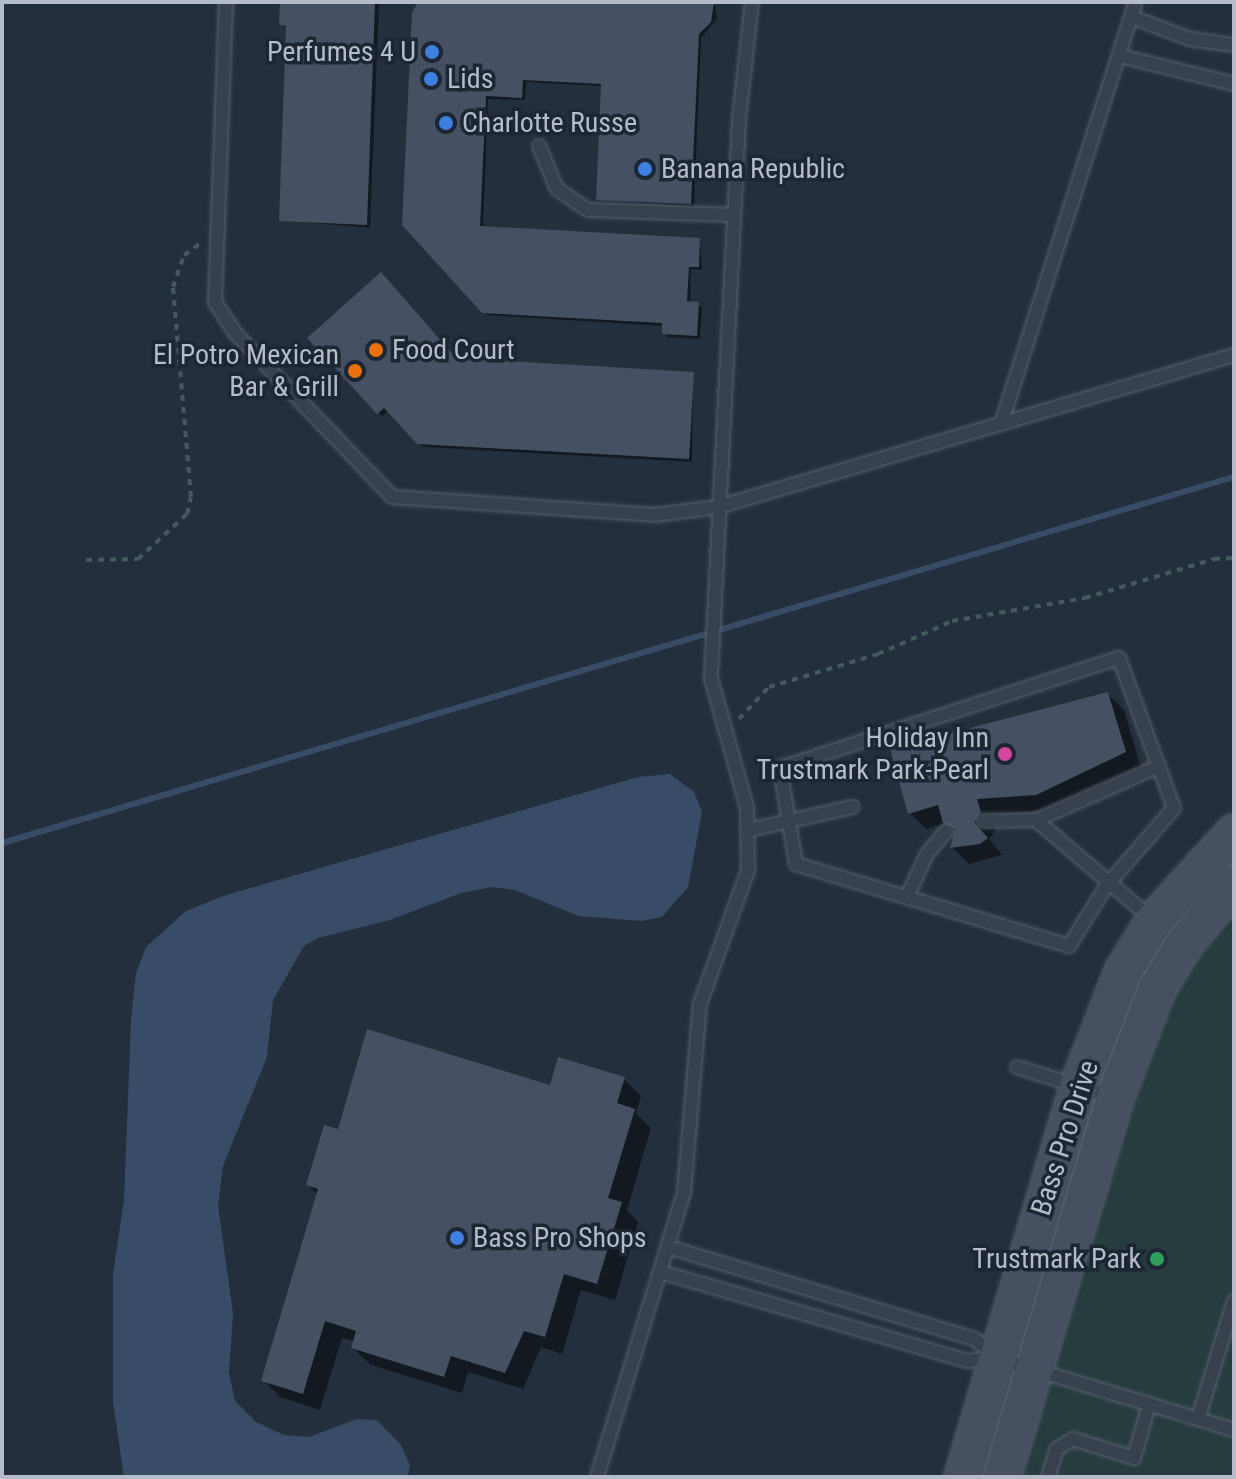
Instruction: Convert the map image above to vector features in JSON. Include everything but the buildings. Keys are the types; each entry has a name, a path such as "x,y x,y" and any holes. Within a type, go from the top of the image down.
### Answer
{"street":[{"name":"Bass Pro Drive","path":"1002,1477 1115,1098 1157,989 1170,932 1234,833"},
{"name":"Bass Pro Drive","path":"963,1477 1079,1085 1123,972 1170,932 1234,885"}],"lane":[{"path":"226,2 214,239 215,302 235,333 365,475 392,497 654,515 718,507 1234,355"},
{"path":"597,1477 684,1193 700,1004 739,904 749,830 711,678 734,215 752,2"},
{"path":"1002,421 1136,2"},
{"path":"1132,17 1190,39 1234,45"},
{"path":"1120,56 1234,84"},
{"path":"539,146 557,189 588,210 734,215"},
{"path":"1119,658 1174,808 1107,885 1069,946 796,864 789,823 780,768 1119,658"},
{"path":"983,821 1036,820 1159,766"},
{"path":"749,830 852,807"},
{"path":"1036,820 1107,885 1170,932"},
{"path":"907,897 927,854 946,831"},
{"path":"1017,1067 1115,1098"},
{"path":"668,1247 975,1339 996,1358"},
{"path":"661,1272 968,1361 996,1358 1234,1430"},
{"path":"1198,1419 1234,1301"},
{"path":"1048,1477 1057,1449 1073,1439 1134,1458 1149,1405"}],"path":[{"path":"86,560 138,559 187,514 191,497 173,287 184,255 214,239"},
{"path":"724,729 769,687 878,654 952,621 1085,598 1214,559 1234,558"}],"green space":[{"name":"Trustmark Park","path":"1234,898 1234,1477 1015,1477 1144,1042"}],"water":[{"path":"670,774 694,792 702,812 688,887 662,917 642,921 578,916 515,890 492,887 461,893 390,920 318,938 304,946 273,1000 267,1057 223,1166 218,1206 233,1313 229,1373 235,1401 256,1422 284,1435 309,1437 357,1419 377,1420 401,1445 410,1465 408,1476 124,1477 113,1402 113,1274 124,1200 131,1020 136,973 146,947 186,911 226,895 638,777"}],"waterway":[{"path":"2,843 1234,477"}],"place":[{"name":"Perfumes 4 U","path":"432,52"},
{"name":"Lids","path":"431,79"},
{"name":"Charlotte Russe","path":"446,123"},
{"name":"Banana Republic","path":"645,169"},
{"name":"Food Court","path":"376,350"},
{"name":"El Potro Mexican Bar & Grill","path":"355,371"},
{"name":"Holiday Inn Trustmark Park-Pearl","path":"1005,754"},
{"name":"Bass Pro Shops","path":"457,1238"},
{"name":"Trustmark Park","path":"1157,1259"}]}
